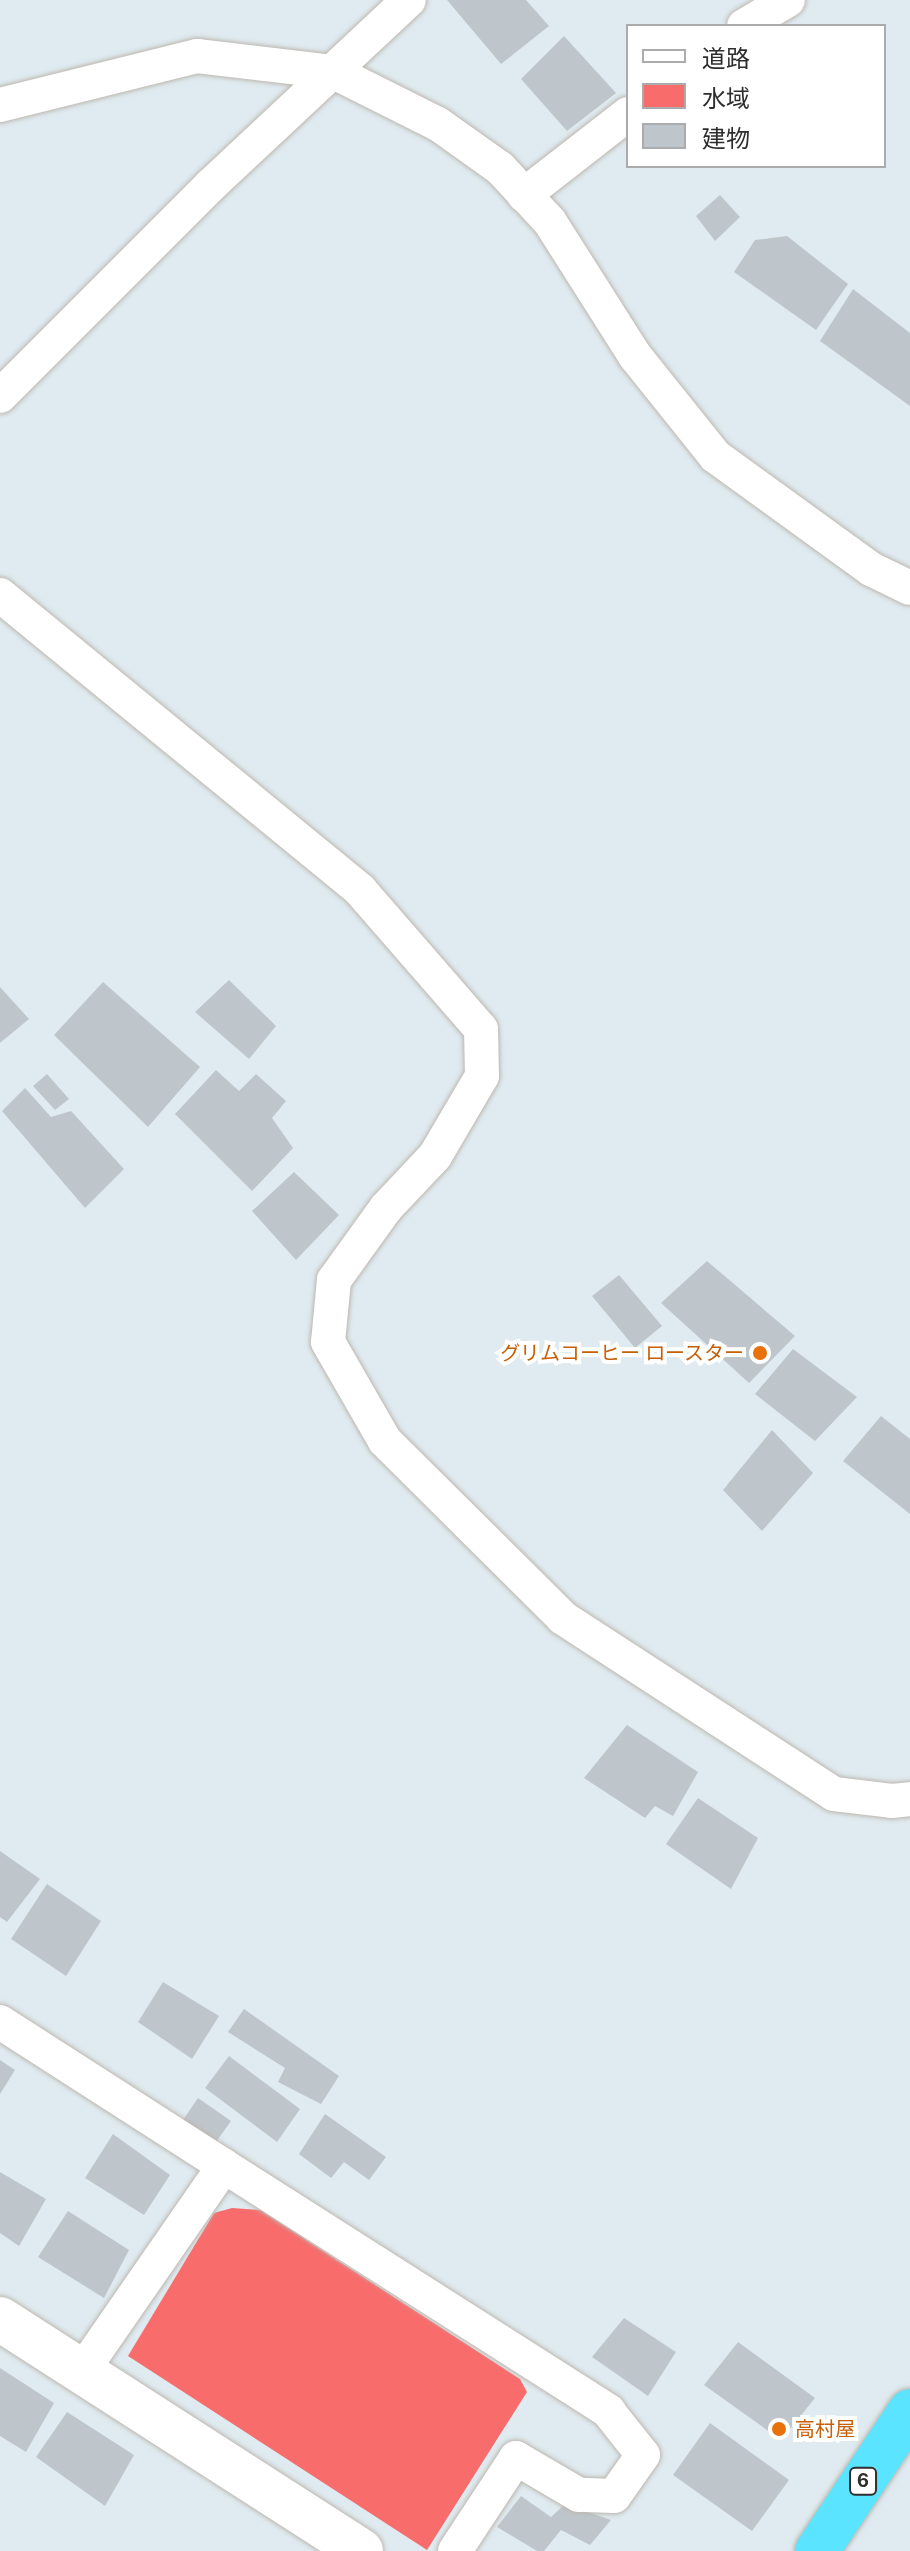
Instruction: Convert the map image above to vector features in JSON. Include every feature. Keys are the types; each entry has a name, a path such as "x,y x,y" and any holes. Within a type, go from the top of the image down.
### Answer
{"highway":[{"name":"6","path":"817,2551 910,2411"}],"street":[{"path":"0,396 211,185 409,0"},
{"path":"747,24 788,0"},
{"path":"0,105 197,56 334,72 438,124 500,168 550,222 635,356 715,456 844,551 910,588"},
{"path":"524,195 626,116"},
{"path":"0,595 360,890 481,1029 482,1076 435,1156 386,1208 334,1280 328,1342 385,1441 563,1618 834,1794 892,1801 910,1799"},
{"path":"0,2022 608,2411 643,2455 614,2496 579,2495 516,2458 455,2551"},
{"path":"82,2371 224,2166"},
{"path":"0,2319 361,2551"}],"water":[{"path":"232,2208 260,2210 520,2379 527,2392 427,2550 128,2356 214,2213"}],"building":[{"path":"447,0 526,0 549,26 501,64"},
{"path":"564,36 616,93 567,131 521,79"},
{"path":"720,195 740,217 715,241 696,216"},
{"path":"787,236 848,284 816,330 734,272 755,240"},
{"path":"853,289 910,333 910,406 820,341"},
{"path":"229,980 276,1026 249,1059 195,1012"},
{"path":"103,982 200,1067 148,1127 54,1035"},
{"path":"0,987 29,1019 0,1043"},
{"path":"216,1070 239,1091 256,1074 286,1101 272,1118 293,1148 252,1191 175,1114"},
{"path":"47,1074 69,1099 55,1110 33,1086"},
{"path":"25,1088 51,1117 71,1111 124,1169 85,1208 2,1111"},
{"path":"294,1172 339,1215 296,1260 252,1211"},
{"path":"707,1261 795,1336 749,1383 661,1303"},
{"path":"619,1275 662,1326 635,1348 592,1296"},
{"path":"793,1349 857,1397 815,1441 755,1394"},
{"path":"881,1416 910,1439 910,1514 843,1461"},
{"path":"772,1430 813,1473 762,1531 723,1490"},
{"path":"627,1725 698,1772 673,1816 655,1806 645,1818 584,1778"},
{"path":"698,1798 758,1838 731,1889 666,1844"},
{"path":"0,1851 40,1879 7,1922 0,1917"},
{"path":"47,1884 101,1921 66,1976 11,1939"},
{"path":"163,1982 219,2016 192,2059 138,2022"},
{"path":"244,2009 339,2076 321,2104 278,2082 285,2068 228,2032"},
{"path":"229,2056 300,2109 277,2142 205,2088"},
{"path":"0,2060 15,2070 0,2094"},
{"path":"198,2098 231,2121 216,2142 183,2120"},
{"path":"325,2114 386,2157 369,2180 344,2162 331,2178 299,2154"},
{"path":"113,2134 170,2175 144,2215 85,2178"},
{"path":"0,2172 46,2199 19,2246 0,2233"},
{"path":"68,2211 129,2250 104,2298 38,2257"},
{"path":"624,2318 676,2352 648,2396 592,2357"},
{"path":"738,2342 815,2398 781,2440 704,2385"},
{"path":"0,2368 54,2403 26,2452 0,2436"},
{"path":"67,2412 134,2455 105,2506 36,2457"},
{"path":"710,2423 789,2480 752,2531 673,2475"},
{"path":"521,2496 551,2517 565,2504 611,2520 590,2545 561,2530 544,2551 537,2551 497,2527"}],"place":[{"name":"グリムコーヒー ロースター","path":"760,1353"},
{"name":"高村屋","path":"779,2429"}]}
